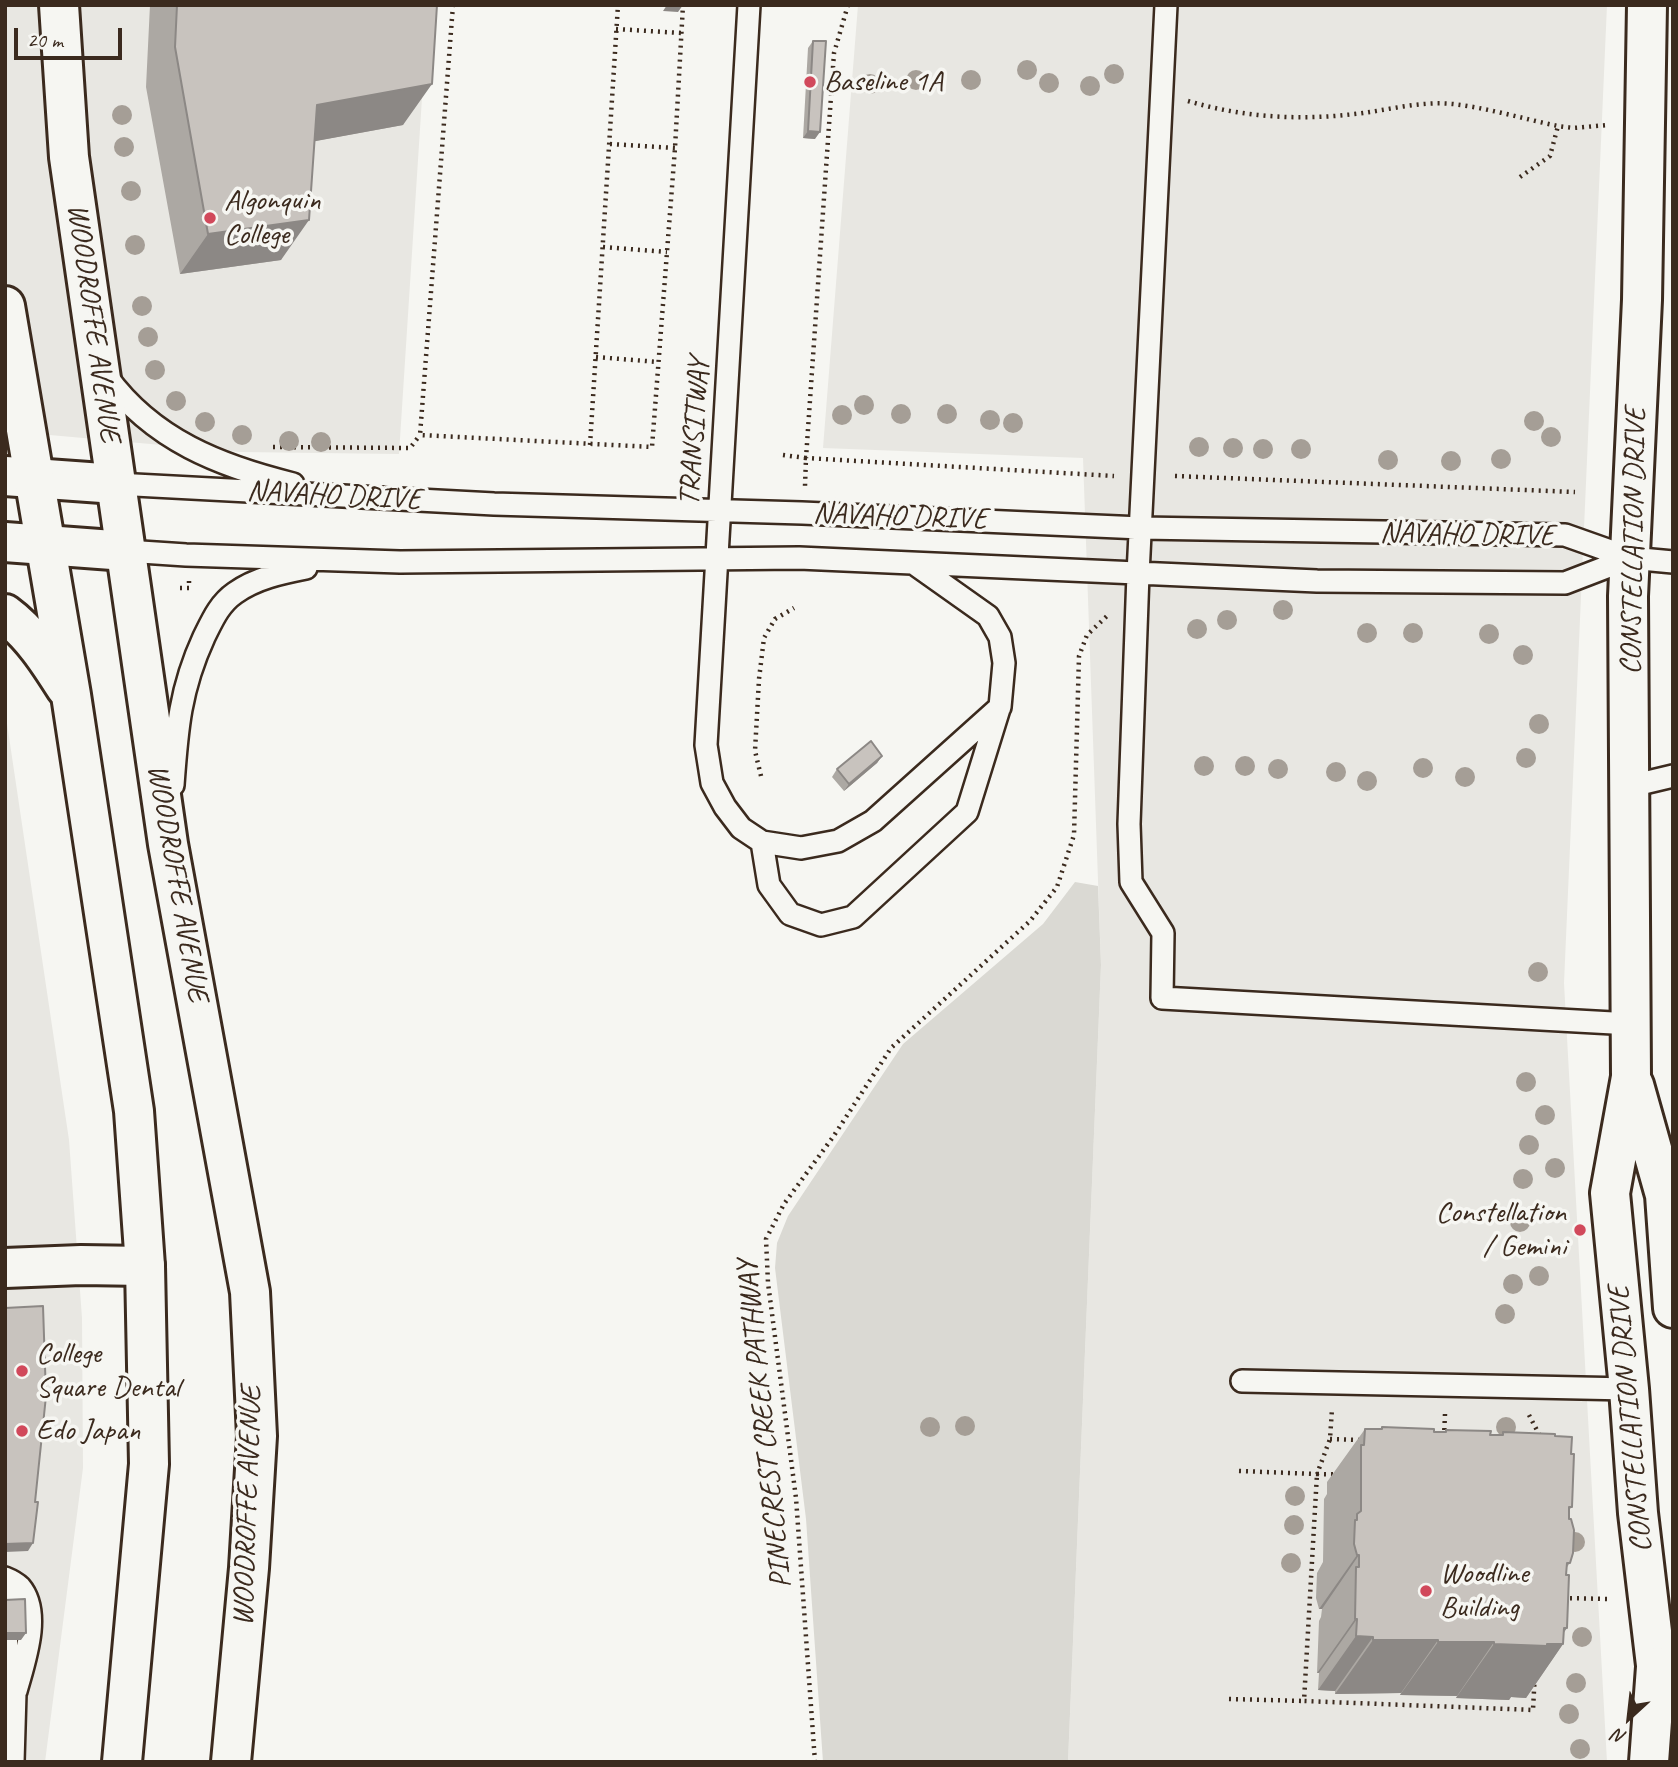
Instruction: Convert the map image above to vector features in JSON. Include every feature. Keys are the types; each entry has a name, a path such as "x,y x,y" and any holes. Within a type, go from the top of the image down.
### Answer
{"main road":[{"name":"WOODROFFE AVENUE","path":"59,5 69,157 167,844 250,1292 257,1436 249,1568 231,1762"},
{"name":"CONSTELLATION DRIVE","path":"1647,5 1642,300 1628,596 1631,1077 1610,1193 1638,1513 1668,1762"},
{"path":"5,306 20,477 45,544 71,695 134,1111 145,1266 149,1464 122,1762"},
{"name":"NAVAHO DRIVE","path":"20,477 116,484"},
{"name":"NAVAHO DRIVE","path":"5,542 126,551"},
{"path":"5,614 18,623 46,656 71,695"},
{"name":"CONSTELLATION DRIVE","path":"1631,1077 1665,1195 1673,1308"},
{"path":"5,1268 145,1266"},
{"path":"1649,1762 1656,1667"}],"lane":[{"name":"TRANSITWAY","path":"749,5 706,745 712,783 725,807 741,828 762,842"},
{"path":"1166,5 1138,574 1129,824 1131,882 1163,933 1162,998 1631,1024"},
{"path":"100,367 120,395 142,417 184,445 216,461 256,475 339,496"},
{"name":"NAVAHO DRIVE","path":"116,484 507,505 1141,528 1566,535 1630,558"},
{"name":"NAVAHO DRIVE","path":"126,551 342,561 517,562 799,558 1317,582 1565,583 1630,558"},
{"path":"1630,558 1673,562"},
{"path":"167,844 181,703 190,668 217,610 234,594 270,575 342,561"},
{"path":"916,565 988,616 1000,637 1004,663 1000,707 967,812 853,917 821,925 790,914 769,885 762,842 802,848 838,841 873,821 1000,707"},
{"path":"1631,786 1673,776"},
{"path":"1242,1381 1629,1389"},
{"path":"5,1578 19,1586 29,1603 29,1647 15,1693"},
{"path":"5,1590 7,1654 15,1693 13,1762"}],"path":[{"path":"267,446 410,448 420,435 453,5"},
{"path":"590,445 618,5"},
{"path":"420,435 652,447 675,148 682,5"},
{"path":"805,487 834,53 848,5"},
{"path":"617,29 681,33"},
{"path":"1160,105 1188,101 1209,108 1258,116 1317,118 1411,106 1452,104 1558,127 1644,122"},
{"path":"1520,177 1550,156 1558,127"},
{"path":"610,144 675,148"},
{"path":"603,247 667,252"},
{"path":"596,357 658,362"},
{"path":"783,455 1114,476"},
{"path":"1175,475 1575,492"},
{"path":"761,776 755,751 764,638 775,619 794,608"},
{"name":"PINECREST CREEK PATHWAY","path":"815,1762 796,1498 768,1283 766,1239 784,1204 832,1138 891,1048 1030,921 1056,887 1074,835 1079,656 1087,635 1108,614"},
{"path":"1304,1701 1317,1474 1330,1439 1333,1383"},
{"path":"1443,1442 1447,1385"},
{"path":"1524,1387 1524,1407 1543,1441"},
{"path":"1330,1439 1368,1440"},
{"path":"1229,1699 1533,1710 1546,1466"},
{"path":"1239,1471 1545,1479"},
{"path":"1539,1598 1611,1599"}],"shaded area":[{"name":"Algonquin College","path":"5,5 428,5 399,454 240,452 5,431"},
{"path":"858,5 1607,5 1564,983 1607,1762 1068,1762 1101,965 1083,458 823,448"},
{"path":"5,710 69,1140 82,1318 83,1468 45,1762 5,1762"},
{"path":"1075,882 1098,886 1101,965 1068,1762 823,1762 806,1519 775,1268 777,1243 788,1216 903,1044 1043,924"}],"building":[{"path":"177,5 437,5 432,84 317,105 309,220 208,234 175,47"},
{"path":"813,41 826,41 820,132 808,131"},
{"path":"871,741 882,756 849,784 837,769"},
{"path":"43,1306 46,1396 33,1543 5,1544 5,1308"},
{"name":"Woodline Building","path":"1365,1429 1434,1429 1434,1432 1491,1431 1490,1435 1503,1435 1503,1432 1572,1437 1571,1454 1574,1454 1569,1519 1574,1530 1573,1553 1570,1563 1567,1563 1567,1628 1564,1628 1563,1644 1547,1646 1438,1640 1373,1640 1373,1637 1356,1636 1356,1567 1359,1567 1359,1555 1354,1544 1355,1520 1361,1511 1361,1445 1364,1445"},
{"path":"25,1599 26,1633 5,1633 5,1600"}],"place":[{"name":"Baseline 1A","path":"810,82"},
{"name":"Algonquin College","path":"210,218"},
{"name":"Constellation / Gemini","path":"1580,1230"},
{"name":"College Square Dental","path":"22,1371"},
{"name":"Edo Japan","path":"22,1431"},
{"name":"Woodline Building","path":"1426,1591"}]}
